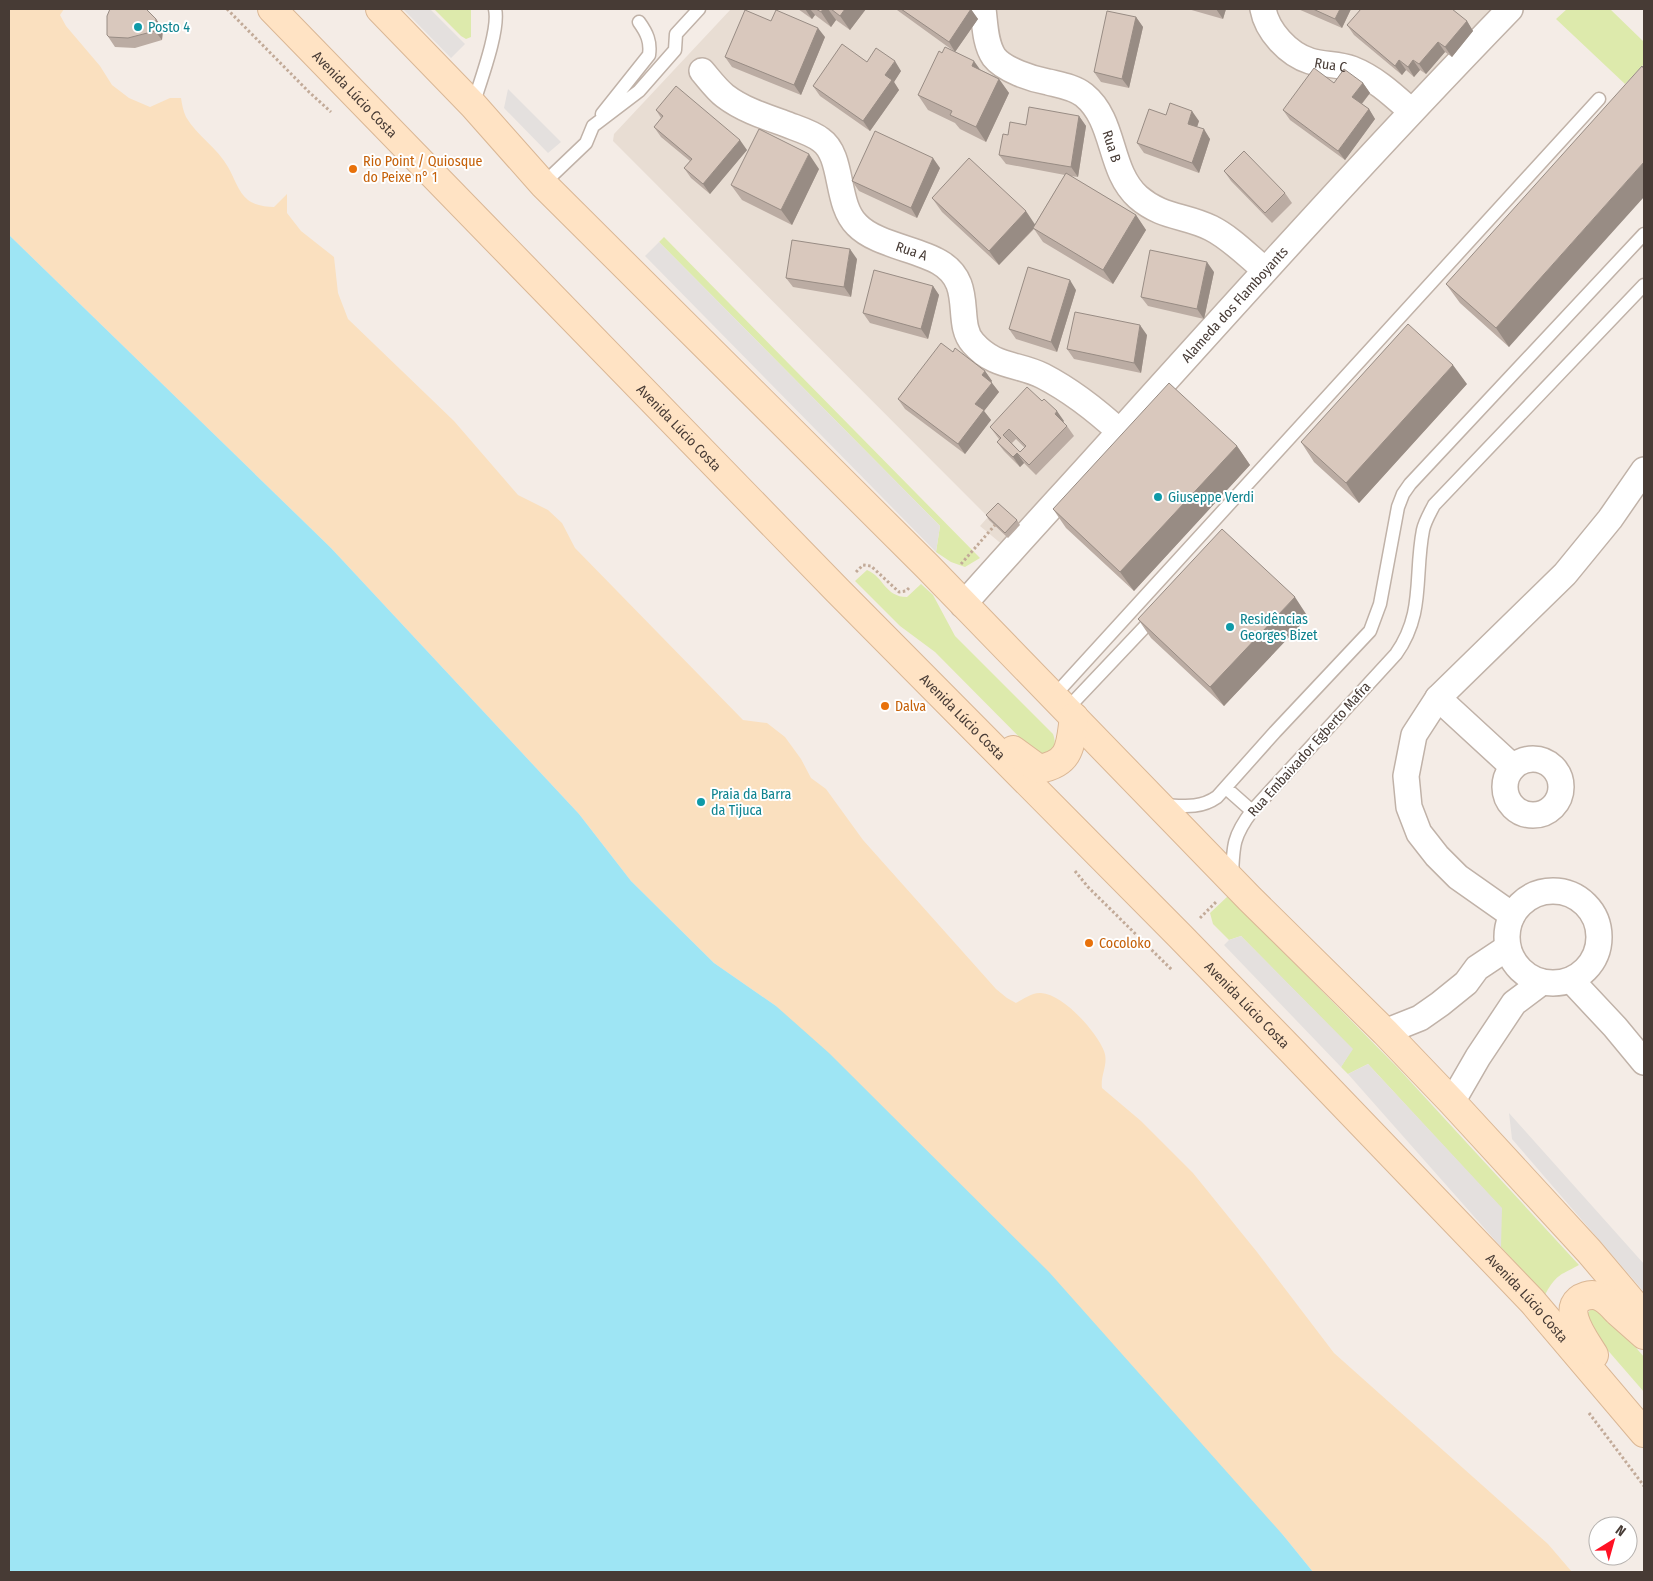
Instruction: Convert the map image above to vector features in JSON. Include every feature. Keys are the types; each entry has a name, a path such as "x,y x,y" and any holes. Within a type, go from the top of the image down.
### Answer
{"main road":[{"name":"Avenida Lúcio Costa","path":"272,9 838,591 1194,949 1532,1301 1639,1426"},
{"path":"380,9 473,104 543,184 935,575 1231,880 1385,1032 1589,1251 1644,1316"},
{"path":"948,700 1039,769 1051,767 1063,760 1070,747 1064,708"},
{"path":"1639,1426 1576,1324 1573,1313 1575,1306 1581,1298 1588,1295 1604,1298 1644,1336"}],"street":[{"name":"Rua B","path":"983,9 988,42 994,56 1001,63 1035,79 1068,86 1083,94 1095,108 1110,137 1119,171 1126,183 1138,196 1154,209 1170,216 1193,220 1212,228 1234,243 1265,270"},
{"name":"Rua C","path":"1263,9 1274,33 1288,49 1309,60 1352,69 1386,88 1411,111"},
{"name":"Alameda dos Flamboyants","path":"963,605 1265,270 1370,158 1411,111 1510,9"},
{"name":"Rua A","path":"702,71 724,95 735,102 756,113 822,140 830,149 837,168 840,187 849,216 862,230 894,245 940,262 952,272 962,291 966,328 971,341 980,350 1006,365 1041,375 1057,383 1092,406 1120,432"},
{"path":"1512,915 1458,877 1437,856 1419,833 1409,807 1406,776 1414,735 1438,698 1565,574 1610,519 1644,470"},
{"path":"1438,698 1513,767"},
{"path":"1552,890 1568,892 1582,900 1592,912 1599,927 1599,944 1594,959 1584,972 1570,980 1556,983 1542,982 1530,977 1520,970 1512,959 1508,948 1507,930 1512,915 1522,902 1536,893 1552,890"},
{"path":"1385,1032 1420,1018 1466,982 1477,968 1508,948"},
{"path":"1570,980 1615,1027 1644,1062"},
{"path":"1452,1102 1478,1056 1514,1003 1542,982"}],"lane":[{"path":"473,104 495,30 495,9"},
{"path":"593,126 639,91 675,50 676,34 699,9"},
{"path":"543,184 586,143 593,126 622,86 648,55 650,47 648,37 639,22"},
{"path":"1064,708 1599,99"},
{"path":"1158,805 1196,806 1208,804 1226,788 1258,750 1370,631 1380,604 1395,518 1403,494 1410,484 1644,234"},
{"name":"Rua Embaixador Egberto Mafra","path":"1231,880 1232,850 1235,837 1241,825 1396,654 1406,640 1415,611 1423,529 1434,505 1644,285"},
{"path":"1064,708 1165,604"},
{"path":"1226,788 1252,811"}],"path":[{"path":"838,591 863,565 871,566 899,592 906,591 935,575 995,524"}],"shaded area":[{"path":"403,9 430,9 465,44 451,58"},
{"path":"731,9 1525,9 1014,558 1010,551 980,526 988,517 613,141 614,134"},
{"path":"508,89 561,142 548,153 504,108"},
{"path":"659,242 940,526 936,552 645,256"},
{"path":"1241,936 1353,1049 1341,1067 1224,945 1229,940"},
{"path":"1368,1064 1502,1208 1501,1247 1348,1074"},
{"path":"1509,1113 1644,1264 1644,1292 1512,1139"}],"green space":[{"path":"434,9 471,9 471,37 466,39 461,36"},
{"path":"1567,9 1610,9 1644,42 1644,64 1625,84 1556,19"},
{"path":"664,237 980,558 965,567 951,562 936,552 940,526 659,242"},
{"path":"867,570 873,573 894,594 907,597 921,584 933,595 955,636 1053,734 1054,744 1050,754 1036,754 935,652 900,626 855,581"},
{"path":"1228,896 1398,1068 1579,1265 1556,1279 1545,1295 1501,1247 1501,1208 1368,1064 1348,1074 1341,1067 1352,1049 1241,936 1229,940 1213,924 1210,913"},
{"path":"1594,1308 1608,1315 1644,1357 1644,1392 1585,1324 1587,1314"}],"sand":[{"name":"Praia da Barra da Tijuca","path":"9,9 64,9 60,15 66,26 100,66 112,85 129,98 150,107 170,98 181,98 186,117 223,160 239,189 248,200 267,207 274,207 287,194 287,213 301,231 334,257 338,293 348,319 454,421 518,495 548,510 562,523 575,548 743,720 767,723 785,737 801,759 811,778 826,789 863,840 996,989 1016,1003 1035,994 1050,995 1078,1015 1094,1034 1104,1051 1106,1060 1102,1088 1141,1121 1193,1173 1257,1252 1334,1353 1548,1544 1572,1572 1313,1572 1283,1535 776,1006 714,963 631,881 579,814 331,548 9,235"}],"water":[{"path":"9,235 331,548 579,814 631,881 714,963 776,1006 829,1053 1049,1272 1283,1535 1313,1572 9,1572"}],"building":[{"name":"Posto 4","path":"110,9 146,9 156,19 155,31 128,38 109,37 107,35 107,16"},
{"path":"831,9 845,9 840,16"},
{"path":"901,9 971,9 949,42"},
{"path":"1313,9 1340,9 1335,19"},
{"path":"1361,9 1452,9 1467,21 1445,47 1438,42 1419,64 1413,60 1408,67 1399,60 1395,66 1347,25"},
{"path":"745,10 771,21 776,10 818,28 794,85 725,57"},
{"path":"1107,11 1136,17 1122,79 1094,72"},
{"path":"842,44 867,62 876,48 895,61 885,75 892,80 863,121 813,86"},
{"path":"945,47 974,61 972,66 999,79 976,127 950,115 952,111 918,95 939,51 942,53"},
{"path":"1642,66 1644,69 1644,162 1496,328 1446,284"},
{"path":"1314,68 1334,83 1344,69 1363,83 1352,97 1369,109 1338,151 1283,110"},
{"path":"676,86 740,140 703,184 684,168 692,159 654,127 663,116 656,110"},
{"path":"1170,103 1192,111 1188,124 1204,129 1192,163 1137,143 1149,109 1166,115"},
{"path":"1029,107 1079,116 1071,167 999,155 1003,134 1008,135 1010,122 1026,125"},
{"path":"759,129 809,154 781,210 731,185"},
{"path":"875,131 933,158 911,208 852,181"},
{"path":"1244,151 1285,193 1265,213 1224,171"},
{"path":"969,158 1026,211 989,251 932,198"},
{"path":"1066,173 1136,215 1103,270 1033,228"},
{"path":"792,240 850,249 844,287 786,278"},
{"path":"1150,250 1207,262 1197,309 1141,297"},
{"path":"1028,267 1070,280 1051,342 1009,329"},
{"path":"874,270 933,286 921,329 863,313"},
{"path":"1075,312 1140,325 1134,363 1067,349"},
{"path":"1408,324 1453,365 1346,483 1301,442"},
{"path":"941,343 953,352 955,348 985,371 982,375 992,383 975,404 984,410 958,444 898,399"},
{"name":"Giuseppe Verdi","path":"1169,383 1237,446 1120,572 1053,509"},
{"path":"1027,387 1042,401 1044,399 1057,411 1055,414 1067,426 1029,465 1017,453 1013,457 997,442 1001,438 990,427","holes":["1009,429 1026,446 1020,452 1003,435"]},
{"path":"998,503 1017,520 1005,533 986,515"},
{"name":"Residências Georges Bizet","path":"1222,529 1295,597 1210,687 1138,619"}],"place":[{"name":"Posto 4","path":"138,27"},
{"name":"Rio Point / Quiosque do Peixe n° 1","path":"353,169"},
{"name":"Giuseppe Verdi","path":"1158,497"},
{"name":"Residências Georges Bizet","path":"1230,627"},
{"name":"Dalva","path":"885,706"},
{"name":"Praia da Barra da Tijuca","path":"701,802"},
{"name":"Cocoloko","path":"1089,943"}]}
